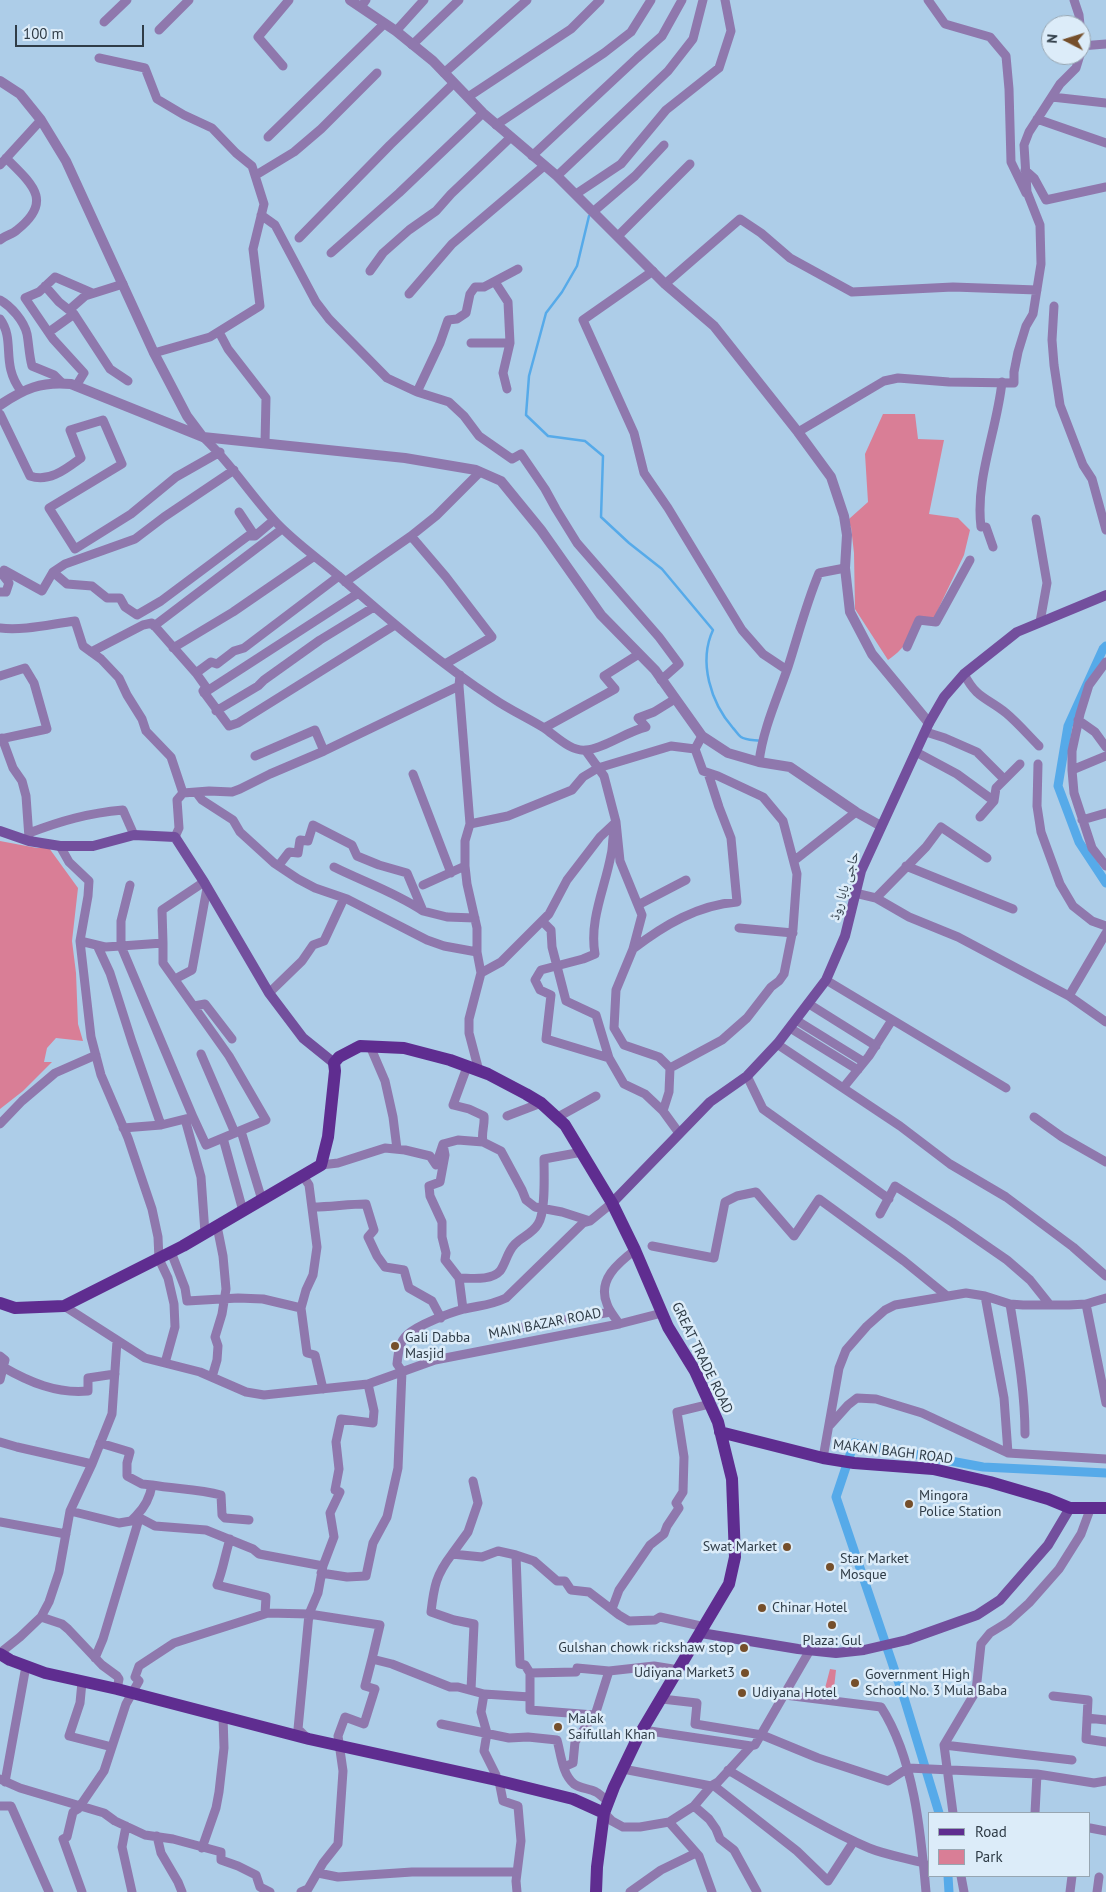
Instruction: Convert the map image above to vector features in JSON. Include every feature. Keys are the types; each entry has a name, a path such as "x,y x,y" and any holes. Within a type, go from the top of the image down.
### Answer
{"main road":[{"name":"حاجی بابا روڈ","path":"612,1203 710,1102 747,1076 777,1044 826,980 845,936 861,871 927,727 944,697 964,674 1017,632 1106,595"},
{"path":"0,831 60,846 93,846 134,835 175,837 269,993 303,1038 334,1063 328,1137 321,1165 171,1252 64,1306 15,1308 0,1304"},
{"name":"GREAT TRADE ROAD","path":"334,1063 338,1057 360,1046 404,1048 450,1060 488,1074 541,1103 558,1117 582,1152 612,1203 635,1250 668,1327 695,1371 718,1422 732,1479 735,1557 729,1584 643,1730 606,1808 597,1867 596,1892"},
{"name":"MAKAN BAGH ROAD","path":"720,1432 830,1459 854,1463 933,1469 990,1482 1048,1499 1070,1508 1106,1507"},
{"path":"703,1630 836,1653 864,1650 907,1640 977,1615 1000,1600 1048,1545 1070,1508"},
{"path":"0,1653 45,1673 117,1689 309,1739 497,1781 606,1808"}],"street":[{"path":"104,22 127,0"},
{"path":"159,30 189,0"},
{"path":"283,66 258,37 289,0"},
{"path":"350,0 364,3 384,24 396,31 444,73 496,125 557,176 594,211 665,284 714,326 831,477 844,516 847,535 845,568 850,612 872,654 927,727 945,738 977,752 1004,779"},
{"path":"396,31 424,0"},
{"path":"412,45 459,0"},
{"path":"444,73 527,0"},
{"path":"468,97 571,29 600,0"},
{"path":"496,125 604,53 631,32 651,0"},
{"path":"532,156 662,36 682,0"},
{"path":"557,176 668,71 693,39 703,0"},
{"path":"576,194 621,164 666,110 718,68 731,31 725,0"},
{"path":"798,432 884,381 898,378 1014,383 1018,352 1026,326 1033,314 1041,264 1040,225 1011,162 1006,56 990,36 944,24 928,0"},
{"path":"1074,0 1079,15"},
{"path":"268,137 384,24"},
{"path":"1091,45 1106,44"},
{"path":"99,58 145,68 157,99 184,115 212,128 252,166 264,204 253,248 260,306 210,337 154,353"},
{"path":"1029,198 1025,170 1025,138 1060,84 1077,65"},
{"path":"256,175 294,152 321,129 377,73"},
{"path":"0,81 20,94 41,120 66,161 154,353 187,416 203,437 220,452 282,529 313,557 342,579 357,594 460,675 495,700 544,728 573,748 586,750 606,744 646,727 638,718 654,712 675,699"},
{"path":"299,238 454,83"},
{"path":"1052,97 1106,103"},
{"path":"331,253 399,193 483,113"},
{"path":"1037,119 1106,143"},
{"path":"0,240 16,232 37,208 37,194 3,161 41,120"},
{"path":"370,271 383,253 408,230 436,211 451,194 511,137"},
{"path":"594,211 635,176 664,145"},
{"path":"618,236 690,164"},
{"path":"409,294 452,244 544,166"},
{"path":"1025,170 1034,178 1046,200 1106,187"},
{"path":"261,215 275,226 316,302 387,378 417,392 449,402 464,416 479,436 512,459 521,454 545,489 576,543 658,637 679,664 661,680"},
{"path":"665,284 740,219 761,233 790,258 852,292 953,286 1037,290"},
{"path":"417,392 440,343 448,320 457,319 466,313 470,294 475,287 484,287 496,282 518,269"},
{"path":"653,271 583,320 634,433 644,473 668,508 742,630 763,654 787,670"},
{"path":"76,386 84,373 49,332 25,298 38,292 55,277 92,293"},
{"path":"496,282 508,302 510,343 503,373 508,389"},
{"path":"49,332 72,312 85,296 123,284"},
{"path":"45,286 72,312 110,370 128,381"},
{"path":"0,300 17,315 26,332 28,352 32,366 54,375 62,383"},
{"path":"1054,306 1053,348 1060,405 1083,465 1092,479 1106,530"},
{"path":"0,319 5,339 1,353 4,372 21,391"},
{"path":"219,332 228,349 266,398 265,443"},
{"path":"470,343 510,343"},
{"path":"993,546 983,527 979,512 1002,382"},
{"path":"0,406 21,391 47,384 62,383 76,386 203,437 406,458 480,472 501,481 541,530 601,615 655,670 702,736 728,753 759,762 790,767 856,812 881,826"},
{"path":"0,414 30,476 39,480 60,473 81,458 70,430 104,420 122,464 49,508 75,549 131,514 176,477 220,452"},
{"path":"0,592 6,592 9,583 2,574 4,570 42,591 53,572 64,564 135,539 234,470"},
{"path":"196,673 211,662 217,664 234,651 244,648 342,579 410,536 436,516 480,472"},
{"path":"239,512 255,536"},
{"path":"1036,519 1047,583 1040,622"},
{"path":"53,572 67,584 92,586 107,598 120,598 125,607 137,615 161,601 248,536 255,536 274,520"},
{"path":"154,626 282,529"},
{"path":"410,536 446,577 492,637 446,664"},
{"path":"173,648 233,612 313,557"},
{"path":"908,647 920,620 936,622 970,560"},
{"path":"759,762 761,742 787,670 805,607 818,573 845,568"},
{"path":"204,693 357,594"},
{"path":"216,711 258,686 320,640 374,607"},
{"path":"0,628 14,630 30,626 75,621 83,646 101,659 118,678 142,719 146,731 171,757 183,793"},
{"path":"91,652 143,625 152,624 196,673 206,687 203,691 204,693 229,726 238,723 395,625"},
{"path":"544,728 615,689 604,676 639,654"},
{"path":"1106,662 1089,685 1078,720 1072,751 1074,793 1092,848 1106,866"},
{"path":"0,676 25,668 34,683 47,730 1,738 13,768 22,781 26,796 29,837 66,819 123,810 134,835"},
{"path":"964,674 972,688 979,695 1006,713 1039,746"},
{"path":"460,675 459,686 470,824 465,841 465,866 477,928 477,952 480,973 469,1019 473,1069 453,1105 469,1109 484,1116 483,1142"},
{"path":"175,837 179,828 177,800 183,793 232,792 324,751 459,686"},
{"path":"1078,720 1095,732 1106,747"},
{"path":"255,756 315,730 324,751"},
{"path":"670,1068 722,1040 747,1018 784,974 793,933 797,898 798,874 783,821 763,797 703,771 695,749 702,736"},
{"path":"470,824 508,816 572,790 583,777 598,768 671,746 695,749"},
{"path":"586,750 604,776 616,822 620,861 642,915 633,949 616,990 614,1028 624,1045 659,1057 670,1068 669,1092 663,1111"},
{"path":"916,752 957,774 994,801"},
{"path":"1072,770 1106,756"},
{"path":"980,817 994,801 996,788 1020,764"},
{"path":"1038,764 1038,806 1041,832 1060,884 1073,906 1092,921 1106,926"},
{"path":"633,949 657,930 700,909 737,902 731,838 718,807 708,773"},
{"path":"413,774 451,872"},
{"path":"196,792 202,800 233,820 240,832 278,865 298,879 315,888 344,898 427,940 444,946 477,952"},
{"path":"795,860 856,812"},
{"path":"1082,820 1106,813"},
{"path":"480,973 502,962 549,914 567,880 600,837 616,822"},
{"path":"609,1058 546,1039 551,995 540,990 535,980 541,970 557,967 595,954 593,940 596,918 601,890 612,853 616,822"},
{"path":"278,865 289,852 298,853 300,840 308,841 313,824 352,845 357,856 379,866 407,873 423,911"},
{"path":"876,898 926,847 941,826 987,858"},
{"path":"60,846 69,862 89,880 80,941 91,1037 101,1075 123,1128 152,1209 158,1237 159,1258 168,1278 175,1327 164,1363"},
{"path":"423,885 465,866"},
{"path":"906,866 1013,909"},
{"path":"334,867 364,882 391,891 423,911 447,917 475,918"},
{"path":"638,904 686,880"},
{"path":"130,884 121,921 121,946 189,1118 201,1177 205,1233"},
{"path":"189,1118 206,1145 266,1120 229,1056 163,963 162,910 205,885"},
{"path":"175,979 192,970 205,885"},
{"path":"855,894 876,898 909,917 958,937 1069,996 1106,1022"},
{"path":"269,993 302,962 313,945 324,941 344,898"},
{"path":"542,921 551,930 557,967 566,1001 596,1015 609,1058 624,1084 645,1094 663,1111 679,1134"},
{"path":"739,928 793,933"},
{"path":"1069,996 1106,933"},
{"path":"80,941 105,947 163,943"},
{"path":"98,946 110,973 161,1125"},
{"path":"826,980 1006,1088"},
{"path":"194,1006 205,1004 232,1039"},
{"path":"809,1004 876,1046"},
{"path":"843,1088 876,1046 892,1020"},
{"path":"793,1024 864,1062"},
{"path":"793,1024 858,1070"},
{"path":"777,1044 900,1126 950,1164 1006,1197 1074,1247 1106,1276"},
{"path":"370,1046 386,1081 397,1150"},
{"path":"201,1054 238,1132 262,1200"},
{"path":"0,1124 55,1073 96,1055"},
{"path":"747,1076 763,1108 889,1199"},
{"path":"558,1117 596,1096"},
{"path":"507,1116 541,1103"},
{"path":"1034,1117 1062,1137 1106,1162"},
{"path":"123,1128 161,1125 189,1118"},
{"path":"223,1138 243,1211"},
{"path":"443,1144 458,1140 483,1142 501,1152 526,1200 535,1207 542,1210 562,1212 590,1221"},
{"path":"321,1165 338,1163 385,1148 430,1156 436,1165 443,1144"},
{"path":"443,1144 446,1155 440,1182 429,1186 430,1196 442,1222 442,1237 446,1253 444,1260 459,1278 463,1309"},
{"path":"459,1278 491,1276 500,1270 515,1244 531,1232 539,1223 542,1210 544,1159 582,1152"},
{"path":"302,1176 309,1185 317,1246 316,1264 301,1308 307,1353 315,1355 323,1389"},
{"path":"880,1214 895,1186 1007,1260 1030,1280 1050,1305"},
{"path":"652,1246 714,1258 725,1202 736,1196 756,1192 794,1236 818,1199 904,1261 947,1296"},
{"path":"138,1517 155,1526 206,1530 253,1549 259,1554 347,1577 366,1576 373,1543 387,1517 398,1468 402,1371 397,1364 399,1350 406,1336 425,1324 463,1309 492,1305 506,1298 583,1223 590,1221 612,1203"},
{"path":"312,1207 366,1204 374,1230 368,1237 377,1256 385,1267 404,1270 409,1288 432,1301 441,1318"},
{"path":"212,1377 217,1360 218,1346 215,1337 222,1314 226,1288 223,1256 217,1226"},
{"path":"619,1324 607,1304 604,1291 608,1276 620,1261 635,1250"},
{"path":"171,1252 185,1288 187,1301 238,1298 262,1299 301,1308"},
{"path":"830,1459 830,1425 839,1368 846,1350 867,1326 885,1310 896,1305 966,1293 985,1296 1010,1304 1086,1304 1106,1298"},
{"path":"985,1296 1004,1398 1008,1453"},
{"path":"1010,1304 1021,1376 1025,1434"},
{"path":"1086,1304 1106,1403"},
{"name":"MAIN BAZAR ROAD","path":"64,1306 145,1358 200,1372 246,1392 264,1395 368,1384 435,1360 619,1324 662,1313"},
{"path":"518,1328 611,1312"},
{"path":"0,1653 41,1617 49,1602 59,1572 70,1511 92,1464 112,1414 118,1341"},
{"path":"0,1356 5,1360 0,1380"},
{"path":"3,1367 24,1379 44,1386 74,1392 88,1391 88,1378 115,1374"},
{"path":"309,1739 298,1729 309,1614 318,1593 322,1569 334,1536 330,1513 340,1492 335,1490 339,1469 336,1442 341,1419 373,1423 374,1411 368,1384"},
{"path":"830,1425 857,1398 876,1400 922,1413 1008,1453 1106,1459"},
{"path":"612,1609 619,1590 650,1546 664,1534 680,1508 676,1503 683,1492 684,1457 677,1412 710,1404"},
{"path":"0,1442 92,1464"},
{"path":"100,1443 130,1452 126,1462 128,1476 142,1484 169,1488 199,1489 222,1495 222,1515 225,1518 249,1520"},
{"path":"471,1690 474,1624 454,1620 431,1612 435,1584 444,1564 468,1532 478,1503 473,1481"},
{"path":"95,1658 103,1639 138,1517 151,1493 152,1485"},
{"path":"953,1812 944,1745 976,1691 981,1644 990,1634 1029,1604 1059,1569 1081,1534 1091,1506"},
{"path":"70,1511 119,1523 131,1522 138,1517"},
{"path":"0,1522 66,1534"},
{"path":"230,1539 224,1566 217,1585 266,1597 265,1614"},
{"path":"452,1554 482,1557 498,1551 516,1555 534,1561 557,1581 565,1581 571,1590 589,1592 629,1621 655,1620 660,1618 703,1630"},
{"path":"516,1555 520,1664 525,1665 530,1672 530,1710 594,1715"},
{"path":"82,1892 63,1839 67,1837 73,1812 104,1771 126,1704 139,1681 135,1677 139,1666 174,1643 265,1614 309,1614 380,1625 364,1686 375,1689 364,1724 346,1717 338,1736 343,1771 338,1844 323,1863 308,1889 301,1892"},
{"path":"41,1617 62,1624 68,1629 95,1658 117,1676 119,1679 117,1689"},
{"path":"440,1724 509,1738 557,1740 564,1767 574,1783 586,1790 596,1792 612,1821 623,1827 640,1827 669,1822 694,1806 712,1785 718,1782 754,1745 762,1735 810,1650"},
{"path":"372,1659 392,1664 450,1687 471,1690 476,1693 530,1697"},
{"path":"26,1666 3,1780 20,1788 104,1813 114,1821 145,1835 173,1839 221,1852 221,1860 256,1875 260,1887 270,1892"},
{"path":"530,1672 576,1672 577,1668 609,1671 654,1666 679,1670"},
{"path":"564,1767 573,1763 575,1742 594,1715 609,1671"},
{"path":"82,1682 80,1703 69,1736 112,1747"},
{"path":"484,1694 481,1712 488,1733 484,1751 496,1775 503,1801 518,1806 521,1841 517,1872 517,1892"},
{"path":"785,1695 881,1707 891,1722 908,1768 924,1863 926,1892"},
{"path":"1053,1696 1088,1700 1086,1739 1106,1742"},
{"path":"662,1698 697,1704 695,1724 762,1735 818,1758 888,1781 908,1768 1037,1774 1094,1783 1106,1781"},
{"path":"202,1848 216,1808 219,1792 224,1748 223,1716"},
{"path":"1087,1718 1106,1720"},
{"path":"643,1730 751,1746"},
{"path":"944,1745 1072,1760"},
{"path":"624,1769 712,1785 797,1851 828,1881 854,1841"},
{"path":"728,1770 822,1825 854,1841 870,1848 924,1863"},
{"path":"1035,1812 1037,1774"},
{"path":"0,1806 10,1806 49,1892"},
{"path":"694,1806 709,1819 720,1839 734,1850 757,1892"},
{"path":"669,1822 699,1856 712,1892"},
{"path":"126,1826 122,1847 132,1892"},
{"path":"1091,1828 1106,1831"},
{"path":"157,1836 161,1853 182,1892"},
{"path":"630,1892 661,1870 696,1853"},
{"path":"318,1873 338,1877 412,1872 517,1872"},
{"path":"961,1877 964,1892"},
{"path":"1070,1892 1072,1877"},
{"path":"1097,1892 1098,1877"}],"green space":[{"path":"883,414 915,414 918,439 944,440 929,514 958,518 970,530 964,555 934,618 917,616 904,646 888,660 855,609 854,553 851,527 844,516 849,519 868,502 865,454"},
{"path":"0,841 37,848 49,848 78,888 72,941 76,973 78,1024 83,1041 56,1038 47,1048 44,1062 52,1062 23,1091 0,1109"},
{"path":"830,1669 836,1670 833,1697 823,1696"}],"waterway":[{"path":"589,216 577,266 562,292 546,313 529,376 526,415 548,436 585,441 603,456 601,517 629,543 662,569 713,630 709,642 707,668 709,682 718,707 741,737 760,741"},
{"path":"1106,646 1068,726 1058,786 1079,842 1106,883"},
{"path":"939,1812 905,1701 836,1497 854,1443 983,1467 1106,1473"},
{"path":"948,1877 949,1892"}],"place":[{"name":"Gali Dabba Masjid","path":"395,1346"},
{"name":"Mingora Police Station","path":"909,1504"},
{"name":"Swat Market","path":"787,1547"},
{"name":"Star Market Mosque","path":"830,1567"},
{"name":"Chinar Hotel","path":"762,1608"},
{"name":"Plaza: Gul","path":"832,1625"},
{"name":"Gulshan chowk rickshaw stop","path":"744,1648"},
{"name":"Udiyana Market3","path":"745,1673"},
{"name":"Government High School No. 3 Mula Baba","path":"855,1683"},
{"name":"Udiyana Hotel","path":"742,1693"},
{"name":"Malak Saifullah Khan","path":"558,1727"}]}
